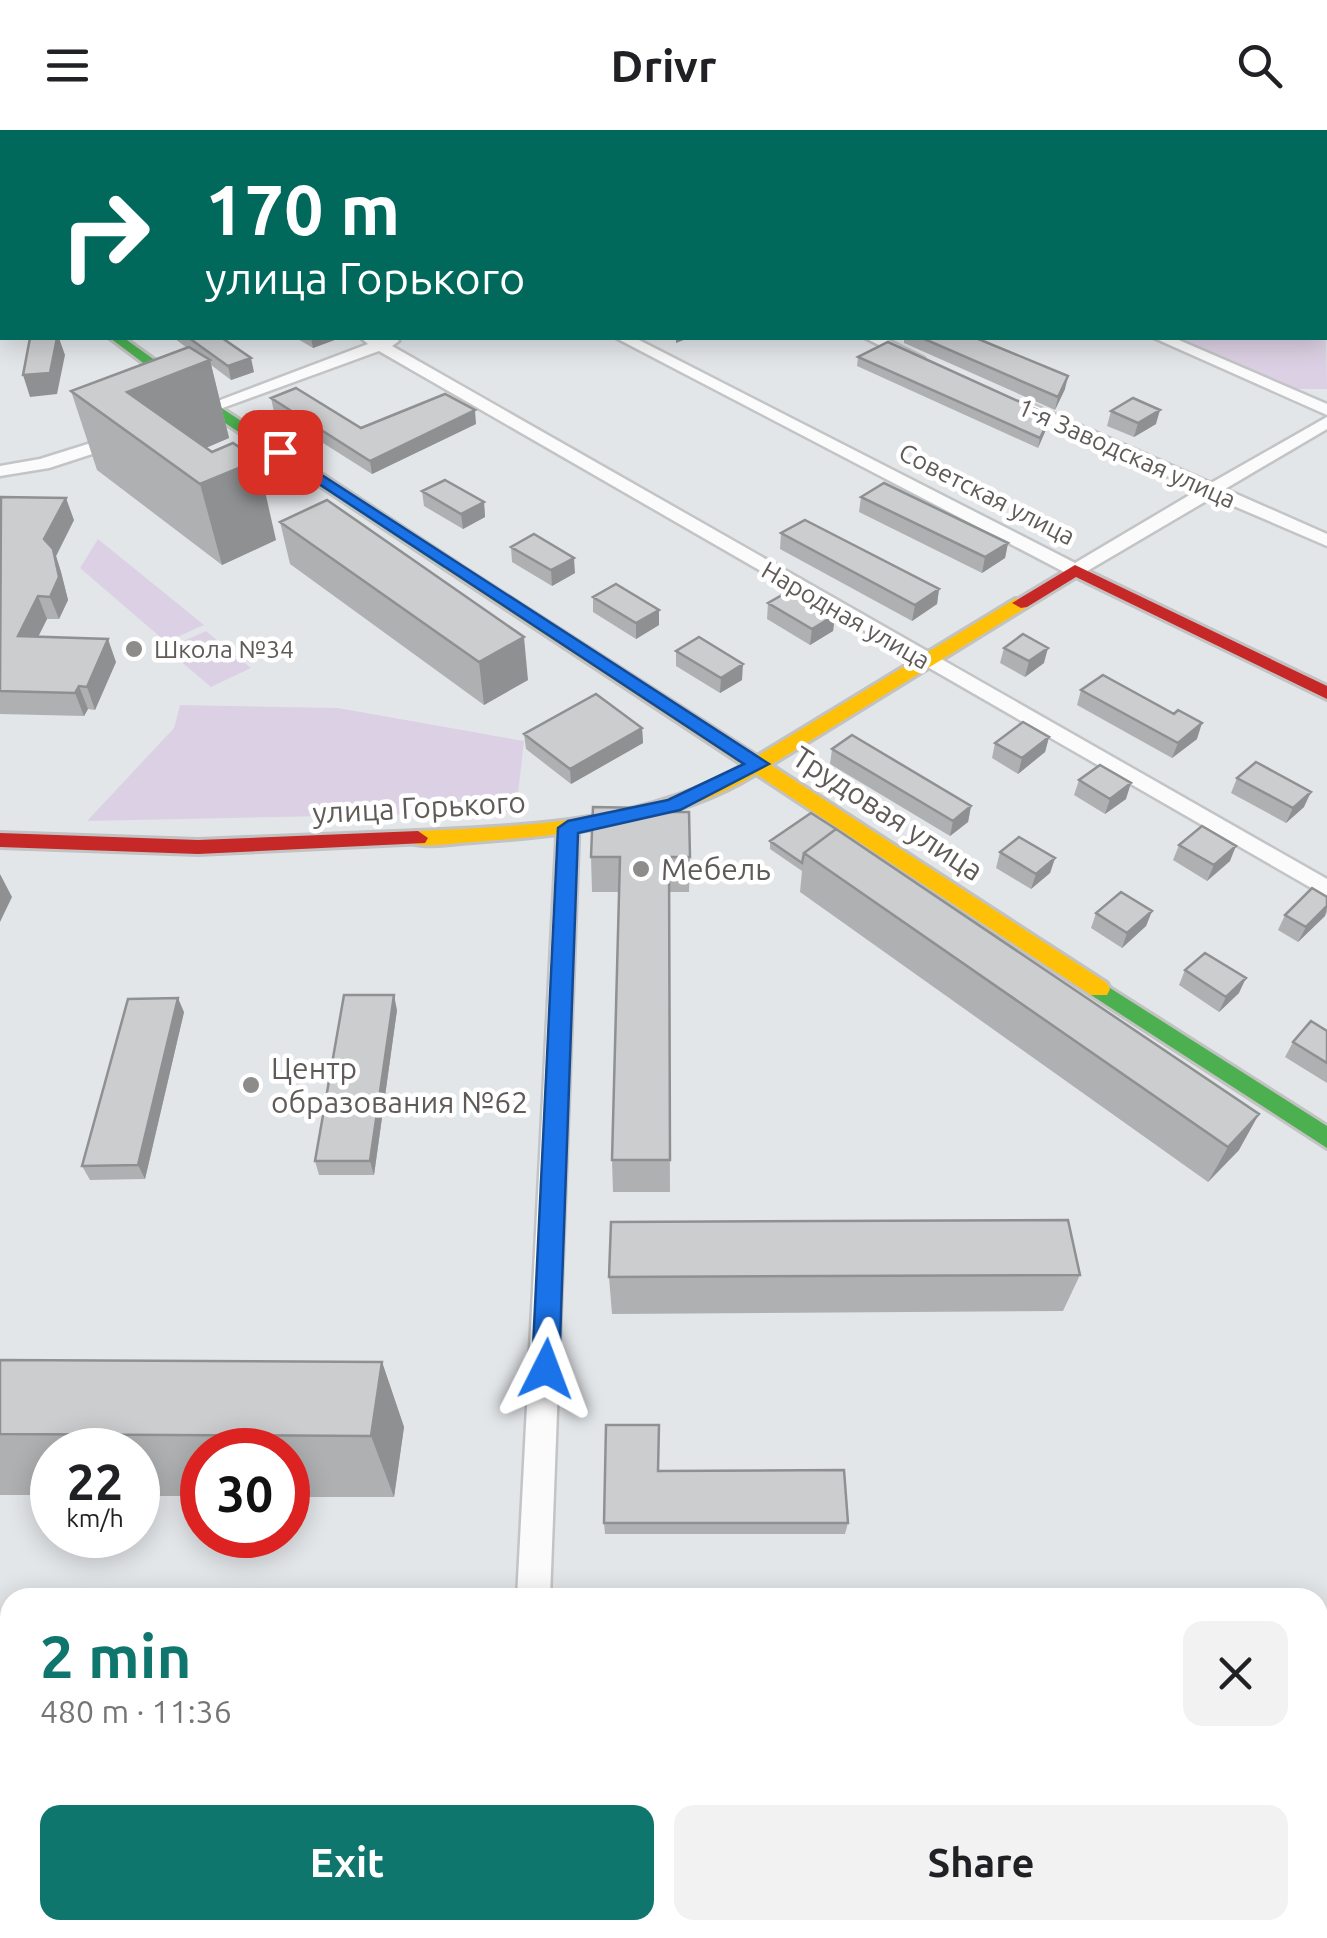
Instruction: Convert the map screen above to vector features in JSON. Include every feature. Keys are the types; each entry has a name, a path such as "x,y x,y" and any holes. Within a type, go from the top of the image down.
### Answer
{"street":[{"name":"Трудовая улица","path":"119,340 212,407 1327,1138"},
{"name":"Советская улица","path":"628,340 1075,570 1327,693"},
{"path":"878,340 927,362"},
{"path":"1167,340 1327,410"},
{"path":"174,420 374,341"},
{"name":"Народная улица","path":"374,341 1327,888"},
{"name":"1-я Заводская улица","path":"999,395 1327,542"},
{"path":"1075,570 1205,490 1327,422"},
{"path":"0,471 43,464 141,432"},
{"name":"улица Горького","path":"0,840 184,848 568,828 673,806 759,764 1075,570"},
{"path":"533,1588 568,828"}],"shaded area":[{"path":"1180,340 1326,340 1327,389 1295,389"},
{"path":"98,539 204,625 166,642 80,568"},
{"path":"206,631 251,668 211,687 166,649"},
{"path":"180,705 338,708 524,741 516,812 87,821 174,728"}],"building":[{"path":"30,340 57,340 50,373 23,375"},
{"path":"192,340 225,340 251,358 228,366"},
{"path":"927,340 981,340 1068,376 1058,397"},
{"path":"888,342 1051,416 1040,438 858,357"},
{"path":"189,347 210,360 127,392 212,452 233,443 258,460 200,484 71,391"},
{"path":"296,388 361,428 445,394 475,410 370,461 271,398"},
{"path":"1133,398 1160,410 1138,423 1111,411"},
{"path":"445,480 484,502 461,514 422,491"},
{"path":"884,483 1008,543 985,557 861,497"},
{"path":"1,497 66,498 44,539 53,549 59,577 50,597 38,596 18,636 108,639 87,687 79,686 75,693 0,691"},
{"path":"327,500 524,637 479,662 280,522"},
{"path":"805,520 939,589 915,605 781,533"},
{"path":"534,534 574,558 551,570 511,547"},
{"path":"616,584 659,610 636,623 593,597"},
{"path":"791,590 835,615 812,629 768,603"},
{"path":"1023,634 1048,648 1029,661 1004,648"},
{"path":"699,637 743,664 721,678 676,651"},
{"path":"1103,675 1174,714 1178,710 1202,723 1178,743 1081,690"},
{"path":"596,694 642,728 570,769 524,734"},
{"path":"1023,722 1049,737 1022,758 995,743"},
{"path":"852,735 971,806 953,821 832,749"},
{"path":"1256,762 1311,792 1293,808 1237,778"},
{"path":"1100,765 1131,783 1110,799 1079,780"},
{"path":"593,807 689,812 690,857 669,857 670,1160 612,1160 620,857 591,857"},
{"path":"811,813 836,829 804,853 802,863 770,841"},
{"path":"1202,826 1236,846 1214,865 1179,845"},
{"path":"836,829 1259,1114 1228,1147 804,853"},
{"path":"1019,837 1055,858 1036,874 1000,852"},
{"path":"1312,888 1327,897 1327,906 1306,927 1285,915"},
{"path":"1121,892 1152,911 1127,933 1096,913"},
{"path":"1205,953 1246,978 1226,997 1185,970"},
{"path":"344,995 394,995 370,1161 315,1161"},
{"path":"178,998 138,1165 82,1166 128,999"},
{"path":"1311,1021 1327,1031 1327,1063 1293,1042"},
{"path":"1068,1220 1080,1275 609,1277 611,1222"},
{"path":"0,1360 382,1362 371,1436 310,1436 310,1428 180,1428 180,1435 160,1435 160,1428 30,1428 30,1434 0,1434"},
{"path":"606,1425 659,1425 658,1471 844,1470 848,1523 604,1523"}],"traffic: fast":[{"path":"119,340 215,410 450,564"},
{"path":"1099,989 1327,1138"}],"traffic: slow":[{"path":"450,564 1099,989"},
{"path":"418,838 576,824 691,797 729,782 1021,603"}],"traffic: jam":[{"path":"1021,603 1075,570 1327,693"},
{"path":"0,840 198,847 418,838"}],"place":[{"name":"Школа №34","path":"134,649"},
{"name":"Мебель","path":"641,869"},
{"name":"Центр образования №62","path":"251,1085"}],"route":[{"path":"280,452 759,764 729,782 673,806 568,828 546,1369"}]}
